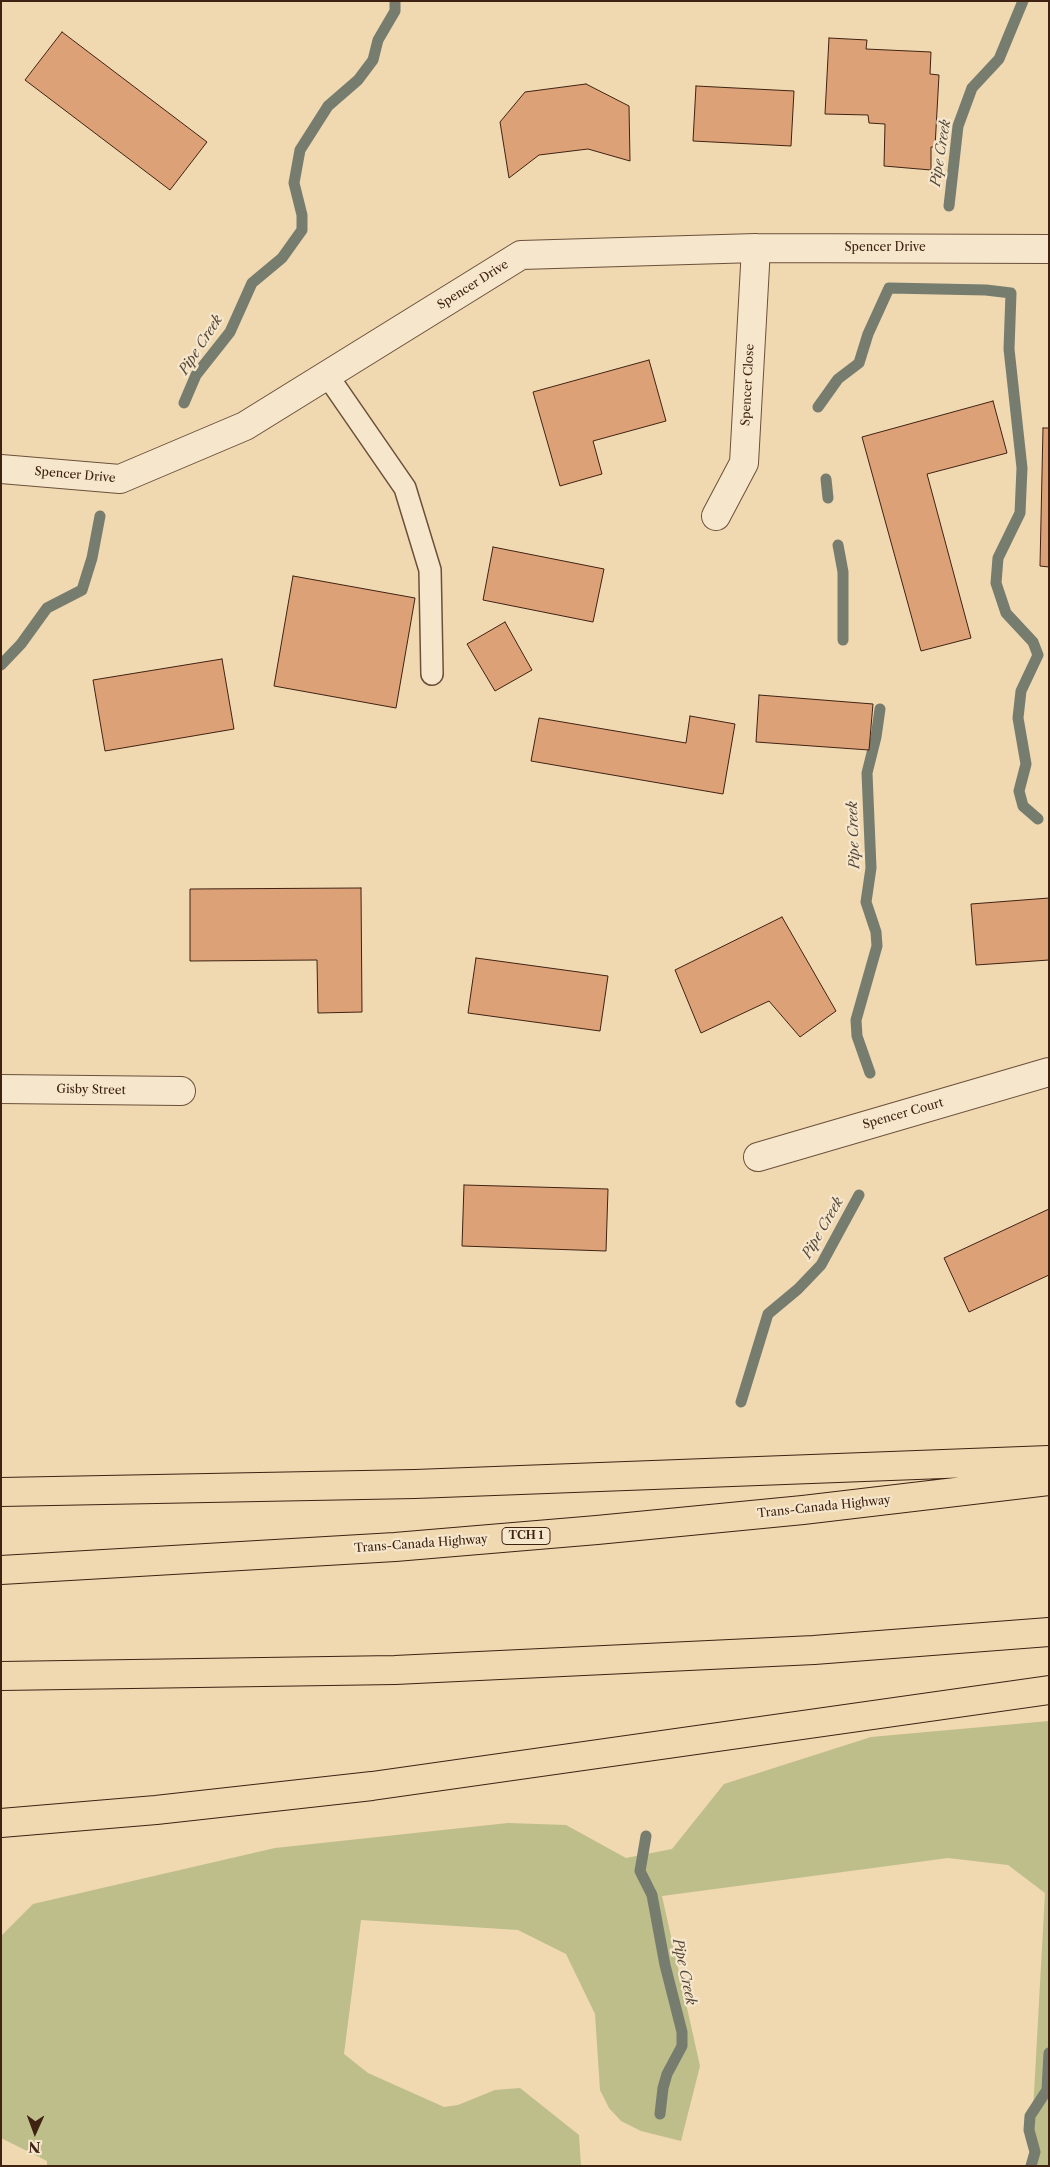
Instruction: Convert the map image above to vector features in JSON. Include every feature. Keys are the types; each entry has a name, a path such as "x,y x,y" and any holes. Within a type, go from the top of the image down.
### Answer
{"highway":[{"path":"1,1492 415,1484 1049,1460"},
{"name":"Trans-Canada Highway","path":"1,1570 395,1547 577,1532 803,1510 1049,1482"},
{"path":"1,1676 424,1668 814,1650 1049,1632"},
{"path":"1,1823 156,1810 372,1786 1049,1690"}],"street":[{"name":"Spencer Drive","path":"1,469 120,480 245,426 521,255 756,248 1049,249"},
{"name":"Spencer Close","path":"716,516 744,463 756,248"},
{"name":"Spencer Court","path":"758,1157 1049,1072"},
{"name":"Gisby Street","path":"1,1089 181,1091"}],"lane":[{"path":"328,375 406,488 430,570 432,674"}],"green space":[{"path":"1049,1721 1049,2166 1030,2166 1045,1893 1008,1865 948,1858 662,1896 700,2066 681,2141 641,2131 621,2121 609,2108 600,2090 595,2014 566,1954 518,1930 361,1920 344,2054 368,2073 444,2107 458,2105 495,2090 520,2088 579,2135 581,2166 47,2166 47,2161 1,2138 1,1936 33,1904 275,1848 508,1823 566,1825 626,1858 672,1849 724,1784 871,1737"}],"building":[{"path":"62,32 207,142 170,190 25,80"},
{"path":"829,38 867,40 866,49 931,52 930,74 939,75 935,147 931,147 931,170 884,166 885,124 869,123 868,115 825,114"},
{"path":"586,84 629,106 630,161 588,149 539,155 509,178 500,122 525,92"},
{"path":"696,86 794,91 791,146 693,141"},
{"path":"649,360 666,421 593,441 602,474 560,486 533,392"},
{"path":"993,401 1007,453 927,474 971,638 921,651 862,437"},
{"path":"1043,428 1049,428 1049,567 1040,566"},
{"path":"493,547 604,569 593,622 483,600"},
{"path":"293,576 415,598 396,708 274,686"},
{"path":"505,622 532,670 495,691 467,644"},
{"path":"222,659 234,729 105,751 93,680"},
{"path":"759,695 873,704 869,750 756,742"},
{"path":"690,716 735,724 723,794 531,761 539,718 686,743"},
{"path":"361,888 362,1012 318,1013 317,960 190,961 190,889"},
{"path":"1049,898 1049,960 976,965 971,904"},
{"path":"782,917 836,1011 800,1037 769,1001 701,1033 675,970"},
{"path":"476,958 608,976 600,1031 468,1013"},
{"path":"464,1185 608,1189 606,1251 462,1246"},
{"path":"1049,1209 1049,1275 969,1312 944,1258"}],"waterway":[{"name":"Pipe Creek","path":"184,403 196,375 230,332 252,283 282,258 302,230 302,215 294,183 300,150 328,106 358,80 373,60 378,40 395,11 395,1"},
{"name":"Pipe Creek","path":"949,206 958,126 972,88 999,59 1023,1"},
{"path":"818,407 838,379 859,363 868,334 889,288 986,290 1011,293 1009,349 1022,468 1020,513 998,558 996,583 1006,613 1033,642 1038,655 1021,691 1018,718 1026,764 1019,791 1023,806 1038,819"},
{"name":"Pipe Creek","path":"826,479 828,498"},
{"name":"Pipe Creek","path":"1,665 21,644 47,608 82,590 92,558 100,516"},
{"name":"Pipe Creek","path":"838,545 843,572 843,640"},
{"name":"Pipe Creek","path":"870,1073 857,1036 856,1020 877,946 876,932 866,902 871,868 867,773 876,737 880,709"},
{"name":"Pipe Creek","path":"741,1402 768,1314 798,1289 821,1265 859,1195"},
{"name":"Pipe Creek","path":"646,1836 640,1871 652,1895 665,1965 682,2032 682,2046 667,2074 663,2088 660,2114"},
{"path":"1031,2166 1035,2152 1029,2130 1030,2116 1047,2090 1049,2053"}]}
